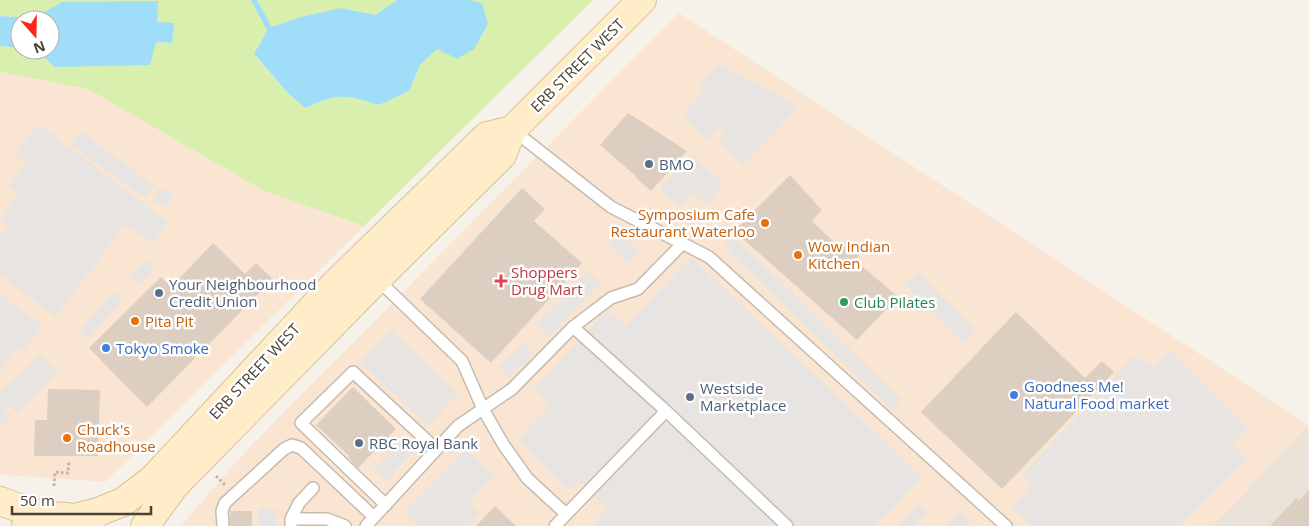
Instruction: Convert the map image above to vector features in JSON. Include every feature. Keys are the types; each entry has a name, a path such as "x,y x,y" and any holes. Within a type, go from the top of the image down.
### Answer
{"main road":[{"name":"ERB STREET WEST","path":"36,522 61,516 83,522 98,512 122,502 153,479 330,308 376,279 502,155 512,130 642,0"},
{"name":"ERB STREET WEST","path":"145,526 174,486 330,308 487,136 512,130"},
{"path":"0,502 36,522"}],"lane":[{"path":"512,130 611,207 709,257 1006,526"},
{"path":"222,526 222,511 225,503 284,449 292,445 301,448 370,522 458,426 512,389 573,327 611,298 638,289 683,243"},
{"path":"376,279 462,361 483,408 503,444 527,478 566,514"},
{"path":"573,327 666,411 787,526"},
{"path":"386,505 301,423 352,372 436,449"},
{"path":"556,526 666,411"},
{"path":"313,488 299,503 291,523 327,519 345,526"}],"path":[{"path":"54,486 55,472 68,473 68,460"}],"shaded area":[{"name":"Westside Marketplace","path":"679,13 1308,425 1213,526 181,526 244,453"},
{"path":"718,64 795,104 796,110 743,165 719,143 725,131 721,126 707,140 683,115 704,90 698,86"},
{"path":"0,72 88,89 264,191 364,226 105,482 0,473"},
{"path":"38,124 168,222 152,244 125,225 56,317 0,275 0,234 7,225 0,219 19,194 9,186 26,163 15,155"},
{"path":"81,132 154,185 145,198 71,145"},
{"path":"690,155 724,184 706,204 693,193 680,206 659,189"},
{"path":"159,188 173,193 167,208 153,202"},
{"path":"621,232 640,251 627,264 608,245"},
{"path":"733,236 902,399 892,410 723,246"},
{"name":"Westside Marketplace","path":"691,257 922,477 875,526 592,526 607,509 579,480 569,491 518,440 550,405 533,389 608,310 626,326"},
{"path":"147,260 155,270 138,286 129,276"},
{"path":"588,271 601,283 549,337 536,325"},
{"path":"919,272 977,330 963,343 905,286"},
{"path":"114,292 123,301 88,339 79,330"},
{"path":"0,294 42,325 23,351 17,347 0,370"},
{"path":"391,330 458,394 428,426 360,362"},
{"path":"523,342 534,353 509,378 498,367"},
{"path":"1170,351 1248,427 1232,444 1247,458 1180,526 1032,526 1012,507 1032,485 1022,474 1134,356 1154,367"},
{"path":"40,354 58,371 17,414 8,406 4,409 11,417 0,428 0,392"},
{"path":"1308,425 1309,526 1213,526"},
{"path":"401,441 413,452 386,481 374,469"},
{"path":"466,449 494,475 469,502 480,513 468,526 419,526 404,511"},
{"path":"919,505 927,513 914,526 898,526"},
{"path":"259,508 277,509 276,526 258,526"},
{"path":"961,511 971,520 965,526 946,526"}],"green space":[{"path":"0,0 397,0 375,15 341,8 254,55 286,91 305,108 326,100 342,97 350,97 379,105 409,91 420,65 482,4 470,0 593,0 364,226 264,191 88,89 0,72 0,46 10,47 10,60 47,60 55,67 156,42 172,43 157,22 62,2 48,10 10,10 10,17 0,16"}],"water":[{"path":"397,0 470,0 482,3 488,24 474,49 457,59 437,49 420,65 409,91 379,105 342,97 326,100 305,108 286,91 254,54 269,28 297,18 341,8 375,15"},
{"path":"158,1 157,22 174,23 172,43 156,42 150,65 55,67 47,60 60,60 60,10 48,10 62,2"},
{"path":"0,16 10,17 10,47 0,46"}],"building":[{"name":"BMO","path":"628,113 687,151 651,191 600,145"},
{"path":"790,175 822,210 812,221 839,247 847,239 861,252 855,260 898,297 857,340 734,231"},
{"name":"Shoppers Drug Mart","path":"522,188 545,209 534,221 582,263 491,363 420,299"},
{"path":"213,243 245,274 256,263 273,279 147,407 89,348 161,277 171,287"},
{"name":"Goodness Me! Natural Food market","path":"1016,312 1085,378 1102,361 1114,372 1002,489 921,412"},
{"name":"RBC Royal Bank","path":"353,387 396,429 358,468 349,456 316,425"},
{"name":"Chuck's Roadhouse","path":"48,389 100,390 98,456 34,456 35,420 47,420"},
{"path":"1309,490 1309,526 1270,526 1296,498 1299,501"},
{"path":"495,506 516,526 476,526"},
{"path":"230,511 252,511 252,526 230,526"}],"waterway":[{"path":"254,0 269,28"}],"place":[{"name":"BMO","path":"649,164"},
{"name":"Symposium Cafe Restaurant Waterloo","path":"765,223"},
{"name":"Wow Indian Kitchen","path":"798,255"},
{"name":"Shoppers Drug Mart","path":"501,281"},
{"name":"Your Neighbourhood Credit Union","path":"159,293"},
{"name":"Club Pilates","path":"844,302"},
{"name":"Pita Pit","path":"135,321"},
{"name":"Tokyo Smoke","path":"106,348"},
{"name":"Goodness Me! Natural Food market","path":"1014,395"},
{"name":"Westside Marketplace","path":"690,397"},
{"name":"Chuck's Roadhouse","path":"67,438"},
{"name":"RBC Royal Bank","path":"359,443"}]}
